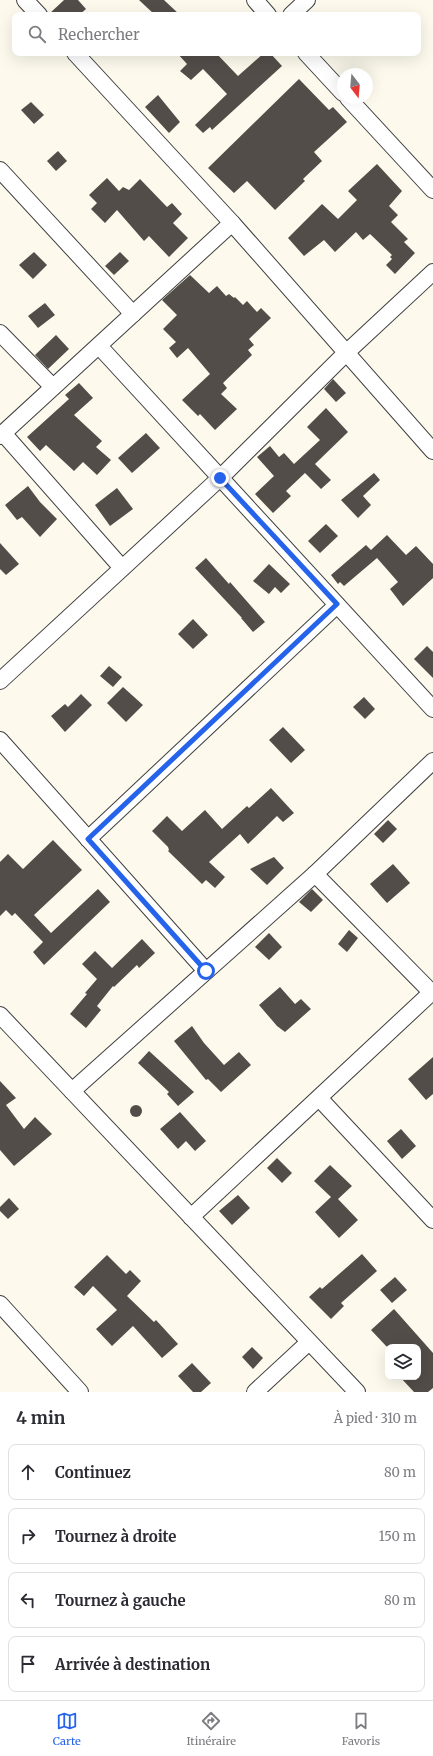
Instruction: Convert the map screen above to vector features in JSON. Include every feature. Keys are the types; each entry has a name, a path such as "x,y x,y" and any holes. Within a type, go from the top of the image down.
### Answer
{"street":[{"path":"25,0 36,12"},
{"path":"255,0 265,12"},
{"path":"295,12 307,0"},
{"path":"77,56 232,223 433,451"},
{"path":"309,56 337,87"},
{"path":"354,104 433,190"},
{"path":"0,170 133,314"},
{"path":"122,568 2,434 232,223"},
{"path":"0,681 220,478 346,352 433,272"},
{"path":"0,333 53,388"},
{"path":"99,346 433,709"},
{"path":"88,839 337,604"},
{"path":"0,740 206,971"},
{"path":"72,1091 315,874 433,761"},
{"path":"191,1217 433,992 315,874"},
{"path":"0,1015 357,1392"},
{"path":"319,1098 433,1220"},
{"path":"0,1304 80,1392"},
{"path":"255,1392 310,1342"}],"building":[{"path":"64,0 78,0 86,9 82,12 51,12"},
{"path":"139,0 164,0 177,12 152,12"},
{"path":"180,56 219,56 238,76 261,56 273,56 282,66 212,130 210,127 203,133 195,125 227,94 203,69 191,80 180,71 187,64"},
{"path":"299,79 329,110 333,107 347,122 314,152 322,161 303,179 305,181 275,210 247,181 234,193 208,168"},
{"path":"158,95 180,122 169,133 145,107"},
{"path":"31,102 44,115 34,124 21,110"},
{"path":"58,151 67,161 56,171 47,161"},
{"path":"377,164 402,191 389,206 398,215 391,222 408,239 404,242 415,253 395,274 386,265 392,259 390,257 392,255 370,234 363,240 356,232 335,252 324,240 304,256 288,238 322,204 338,219 357,200 348,191"},
{"path":"107,178 119,191 123,187 129,190 140,179 167,207 172,203 182,214 173,223 188,238 169,257 149,236 144,241 117,210 105,223 91,209 97,203 89,195"},
{"path":"34,252 47,265 33,279 19,265"},
{"path":"120,252 129,261 114,275 105,266"},
{"path":"190,275 209,293 217,286 226,296 229,294 234,298 235,297 243,305 247,301 257,312 261,308 271,318 249,339 254,345 248,350 252,355 223,383 227,388 221,394 237,409 215,430 200,414 198,416 182,400 210,374 188,348 177,358 169,348 176,342 163,329 177,315 162,300"},
{"path":"45,303 55,315 38,328 28,316"},
{"path":"56,335 69,349 48,369 35,355"},
{"path":"333,379 346,393 336,402 324,389"},
{"path":"79,383 93,398 74,415 102,441 96,447 111,460 97,475 83,462 74,471 46,445 40,451 27,437 69,399 65,395"},
{"path":"326,408 348,432 315,464 331,480 321,489 305,473 286,491 291,496 273,513 255,494 274,476 257,457 270,446 279,457 284,453 294,464 320,440 307,427"},
{"path":"146,433 160,448 132,473 118,458"},
{"path":"374,473 380,480 363,496 371,505 358,518 341,500"},
{"path":"28,486 40,502 57,519 40,537 22,517 17,520 5,505"},
{"path":"117,488 133,509 110,526 95,505"},
{"path":"326,524 338,536 320,553 308,541"},
{"path":"387,535 406,555 416,546 433,564 433,578 403,606 390,589 398,582 377,558 344,586 340,582 338,584 331,575 366,545 371,550"},
{"path":"0,543 19,564 6,575 0,569"},
{"path":"206,558 229,584 230,582 265,622 253,632 242,618 195,568"},
{"path":"269,564 290,584 281,593 275,587 269,594 253,581"},
{"path":"193,619 208,635 193,649 178,634"},
{"path":"427,646 433,652 433,678 414,659"},
{"path":"109,666 122,677 113,687 100,676"},
{"path":"123,687 143,705 126,722 107,703"},
{"path":"81,694 92,705 65,732 51,716 65,704 68,707"},
{"path":"364,697 375,709 365,719 353,707"},
{"path":"283,727 305,750 291,763 269,740"},
{"path":"271,788 294,813 283,822 277,816 248,844 240,834 209,862 225,877 215,888 206,880 202,884 168,851 168,847 152,831 167,816 182,831 205,810 222,829 247,806 249,808"},
{"path":"388,820 397,829 383,843 374,834"},
{"path":"53,840 82,870 34,915 51,933 98,889 110,902 44,965 33,952 43,942 15,913 12,916 6,910 0,916 0,862 8,854 23,869"},
{"path":"274,857 284,868 267,885 250,869"},
{"path":"393,864 410,883 387,903 370,884"},
{"path":"312,889 323,900 311,912 299,902"},
{"path":"349,930 358,938 347,952 338,944"},
{"path":"269,933 282,947 269,960 255,947"},
{"path":"142,939 155,953 139,968 137,965 114,987 113,986 97,1006 101,1010 86,1028 70,1014 87,994 85,993 97,979 82,964 95,951 112,968"},
{"path":"280,987 295,1004 301,999 311,1009 285,1032 277,1026 259,1005"},
{"path":"192,1026 204,1043 224,1065 239,1052 251,1065 221,1092 208,1079 206,1080 174,1041"},
{"path":"149,1051 194,1092 178,1106 167,1094 169,1092 138,1063"},
{"path":"433,1057 433,1094 426,1100 408,1079"},
{"path":"0,1081 16,1098 6,1105 24,1129 35,1117 52,1134 14,1166 0,1150"},
{"path":"138,1105 141,1106 141,1116 134,1117 131,1116 130,1109 131,1106"},
{"path":"180,1112 206,1141 195,1151 186,1141 178,1149 160,1129"},
{"path":"401,1129 416,1146 402,1159 387,1141"},
{"path":"277,1158 292,1173 282,1183 267,1168"},
{"path":"330,1165 352,1186 338,1199 358,1220 339,1238 315,1212 331,1197 314,1181"},
{"path":"238,1195 250,1208 232,1225 219,1211"},
{"path":"9,1198 19,1209 8,1219 0,1211 0,1207"},
{"path":"362,1254 377,1271 341,1303 344,1306 331,1319 309,1297 320,1287 322,1289"},
{"path":"107,1255 126,1274 130,1270 141,1281 127,1296 154,1322 156,1320 178,1344 162,1358 133,1326 112,1346 96,1329 117,1310 93,1286 84,1296 74,1287"},
{"path":"395,1277 407,1290 392,1303 380,1290"},
{"path":"394,1309 433,1353 433,1388 428,1392 414,1392 403,1380 421,1380 421,1344 385,1345 371,1330"},
{"path":"252,1347 263,1358 253,1369 242,1357"},
{"path":"192,1363 211,1383 201,1392 193,1392 178,1376"}],"route":[{"path":"206,971 88,839 337,604 220,478"}]}
